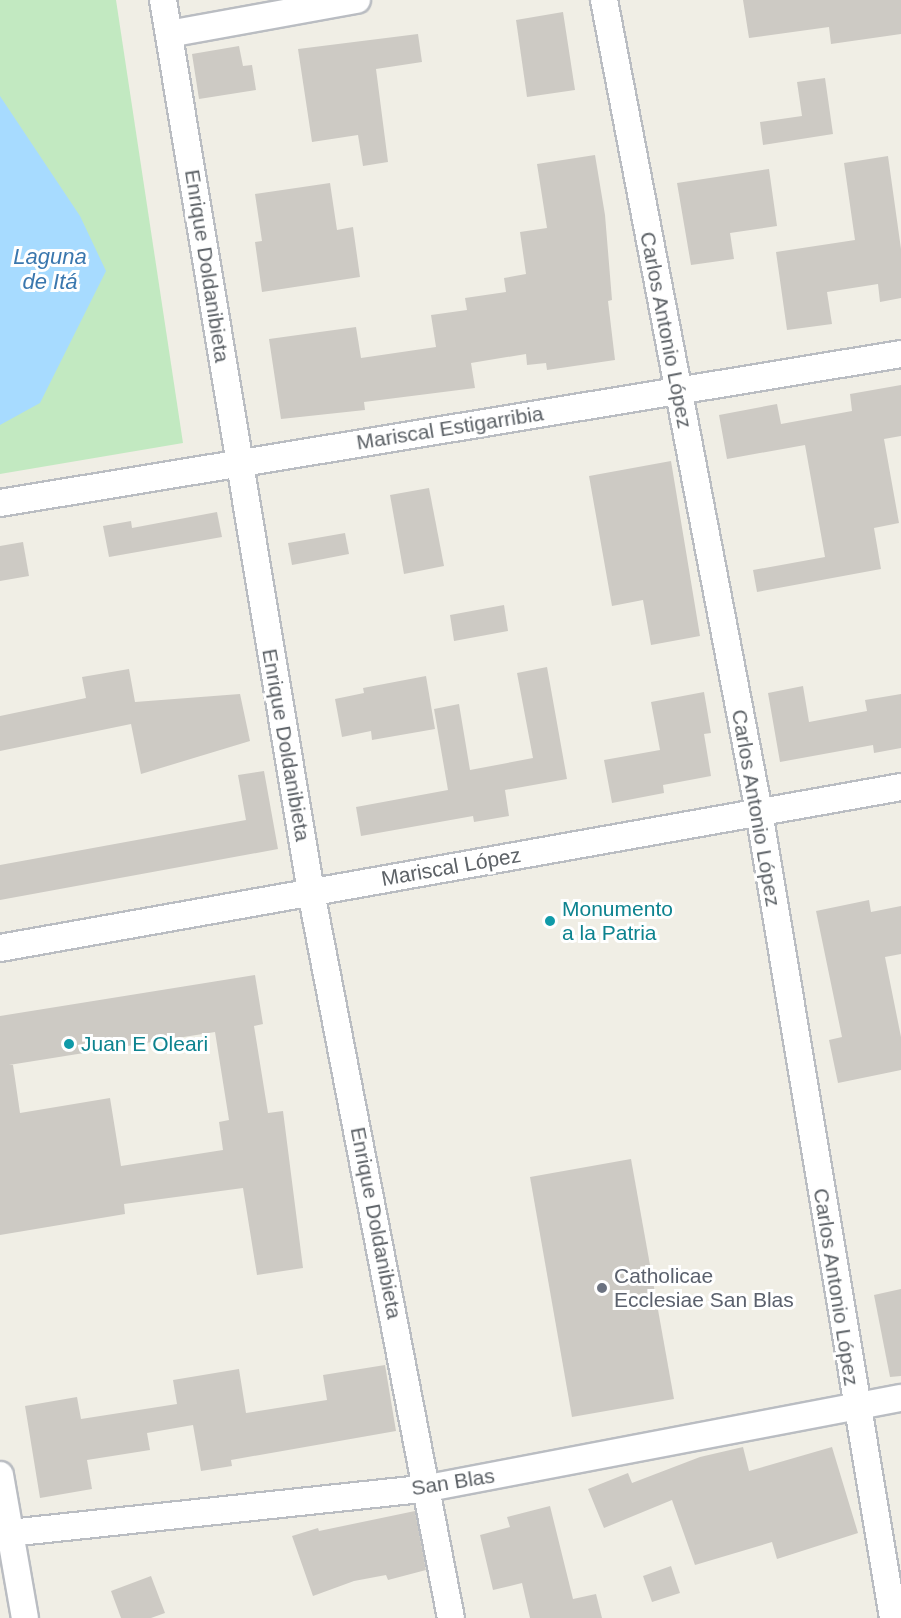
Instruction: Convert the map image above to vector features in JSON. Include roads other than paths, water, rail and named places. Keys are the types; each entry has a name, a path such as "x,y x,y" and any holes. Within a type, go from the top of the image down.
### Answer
{"street":[{"name":"Enrique Doldanibieta","path":"163,0 311,892 428,1488 451,1618"},
{"path":"169,34 357,0"},
{"name":"Carlos Antonio López","path":"604,0 759,812 856,1407 893,1618"},
{"name":"Mariscal Estigarribia","path":"0,503 901,354"},
{"name":"Mariscal López","path":"0,948 901,787"},
{"name":"San Blas","path":"5,1533 428,1488 901,1398"},
{"path":"0,1475 5,1533 25,1618"}],"water":[{"name":"Laguna de Itá","path":"0,96 80,216 106,271 40,403 0,425"}],"place":[{"name":"Monumento a la Patria","path":"550,921"},
{"name":"Juan E Oleari","path":"69,1044"},
{"name":"Catholicae Ecclesiae San Blas","path":"602,1288"}]}
